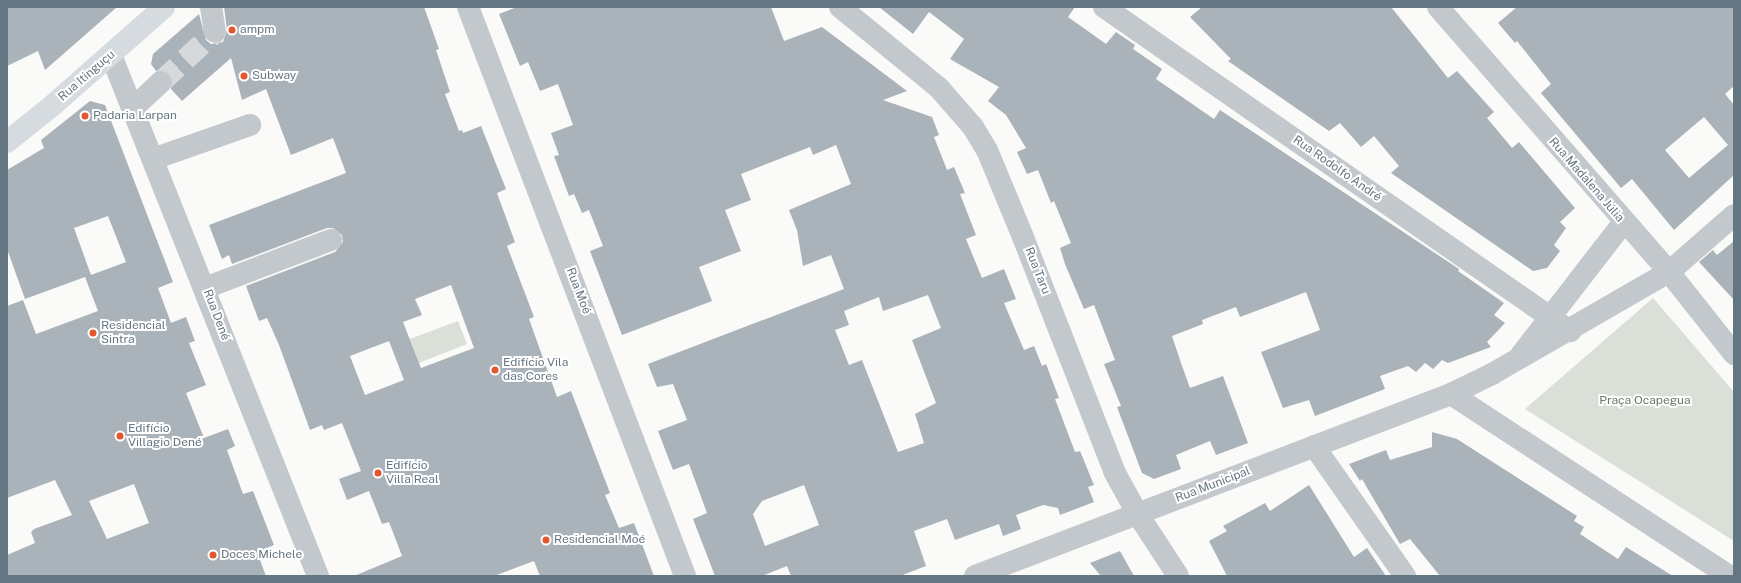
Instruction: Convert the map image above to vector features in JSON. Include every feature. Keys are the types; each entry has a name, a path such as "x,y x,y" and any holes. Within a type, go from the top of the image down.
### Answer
{"main road":[{"name":"Rua Itinguçu","path":"7,142 164,7"}],"street":[{"path":"211,7 215,32"},
{"name":"Rua Moé","path":"468,7 685,576"},
{"name":"Rua Taru","path":"840,7 939,88 973,127 987,150 1115,473 1137,513 1178,576"},
{"name":"Rua Rodolfo André","path":"1104,7 1570,331"},
{"name":"Rua Madalena Júlia","path":"1438,7 1624,223 1669,272 1734,354"},
{"name":"Rua Dené","path":"111,54 318,576"},
{"path":"133,108 161,82"},
{"path":"153,159 250,125"},
{"path":"1451,394 1514,364 1669,272 1734,215"},
{"path":"1514,364 1624,223"},
{"path":"205,288 331,240"},
{"path":"1451,394 1729,576"},
{"name":"Rua Municipal","path":"975,576 1451,394"},
{"path":"1314,446 1405,576"}],"green space":[{"name":"Praça Ocapegua","path":"1653,298 1734,392 1734,541 1525,409"},
{"path":"458,321 467,344 419,363 410,339"}],"building":[{"path":"7,7 117,7 45,70 38,51 7,66"},
{"path":"224,7 424,7 439,49 436,50 450,92 445,94 459,131 462,130 463,133 481,126 506,189 497,193 515,242 507,246 534,317 529,319 557,397 571,391 610,493 605,495 619,528 634,523 654,576 540,576 534,561 494,576 354,576 402,556 389,522 382,524 369,491 347,500 339,479 361,471 342,423 324,430 322,425 310,430 279,345 267,318 259,321 246,286 335,252 343,242 342,235 333,228 327,228 232,264 229,255 222,259 209,225 346,173 333,138 291,155 266,89 242,100 231,58 182,101 171,89 173,80 170,74 164,70 156,71 151,64 153,54 199,14 206,40 211,44 223,42 227,30","holes":["451,285 474,348 421,368 403,322 422,315 415,299","389,341 404,380 365,395 350,356"]},
{"path":"517,7 771,7 784,41 822,27 907,91 883,100 932,117 939,135 934,137 947,170 954,167 965,193 960,194 976,235 966,239 982,278 1004,269 1016,299 1004,303 1024,350 1034,346 1042,366 1046,364 1059,398 1055,399 1075,452 1080,451 1094,485 1088,487 1094,502 1060,515 1058,508 1043,505 1016,515 1021,529 1003,536 999,524 955,540 947,519 914,531 926,566 900,576 791,576 787,566 762,576 715,576 693,519 707,513 689,464 673,470 658,431 687,420 673,384 657,387 648,364 844,289 831,255 803,266 797,230 789,210 851,184 836,145 813,155 810,147 741,174 751,200 725,210 741,251 699,267 712,301 622,335 590,251 603,246 589,210 582,213 574,194 569,196 554,156 559,155 551,133 573,125 558,84 540,91 528,62 520,66 499,14","holes":["928,295 941,328 912,340 936,403 915,414 924,443 898,452 862,360 849,365 835,330 849,325 844,311 879,297 883,311","804,485 819,525 765,546 753,514 762,501"]},
{"path":"879,7 1075,7 1068,17 1106,44 1116,32 1135,45 1133,49 1162,69 1156,79 1214,119 1220,110 1459,269 1458,271 1504,303 1494,315 1505,323 1487,342 1491,347 1448,363 1442,360 1433,369 1425,363 1416,372 1408,366 1380,376 1385,389 1315,416 1309,400 1283,408 1261,352 1320,330 1306,292 1240,317 1236,307 1202,320 1203,324 1172,336 1190,388 1223,376 1248,443 1216,455 1210,441 1176,455 1181,469 1154,479 1142,473 1117,407 1121,406 1104,364 1115,360 1094,305 1084,309 1065,264 1060,248 1071,243 1054,201 1051,203 1038,170 1027,174 1017,152 1026,148 1006,115 988,101 999,87 950,59 964,39 929,12 913,34"},
{"path":"1202,7 1391,7 1448,78 1457,71 1494,112 1487,118 1512,148 1519,142 1575,208 1560,222 1566,228 1554,245 1560,251 1547,268 1533,271 1391,173 1399,166 1374,136 1361,147 1340,123 1329,131 1228,61 1231,59 1190,17"},
{"path":"1517,7 1734,7 1734,86 1725,94 1734,105 1734,175 1674,230 1632,179 1621,188 1541,93 1551,84 1517,41 1515,43 1498,23","holes":["1704,117 1728,145 1689,178 1665,150"]},
{"path":"90,101 105,105 173,282 158,288 171,323 186,317 195,341 189,343 206,385 186,393 204,438 228,429 235,446 227,450 243,494 253,491 274,545 257,552 266,576 7,576 7,555 35,543 31,532 34,529 72,515 55,480 7,498 7,306 23,300 36,334 98,311 85,277 25,299 7,249 7,170 44,148 41,140","holes":["108,216 126,262 91,275 74,228","134,484 149,523 107,539 89,501"]},
{"path":"1734,241 1734,300 1699,262 1713,250 1717,255"},
{"path":"1432,432 1457,439 1577,516 1574,521 1584,527 1580,534 1618,559 1626,547 1673,576 1440,576 1410,539 1400,544 1362,479 1360,481 1349,464 1386,450 1390,460 1432,447"},
{"path":"1309,485 1354,557 1367,548 1386,576 1227,576 1209,541 1227,531 1223,526 1265,503 1270,511"},
{"path":"1120,551 1134,576 1101,576 1090,563"}],"tunnel":[{"path":"161,82 215,32"}],"place":[{"name":"ampm","path":"232,30"},
{"name":"Subway","path":"244,76"},
{"name":"Padaria Larpan","path":"85,116"},
{"name":"Residencial Sintra","path":"93,333"},
{"name":"Edifício Vila das Cores","path":"495,370"},
{"name":"Edifício Villagio Dené","path":"120,436"},
{"name":"Edifício Villa Real","path":"378,473"},
{"name":"Residencial Moé","path":"546,540"},
{"name":"Doces Michele","path":"213,555"}]}
